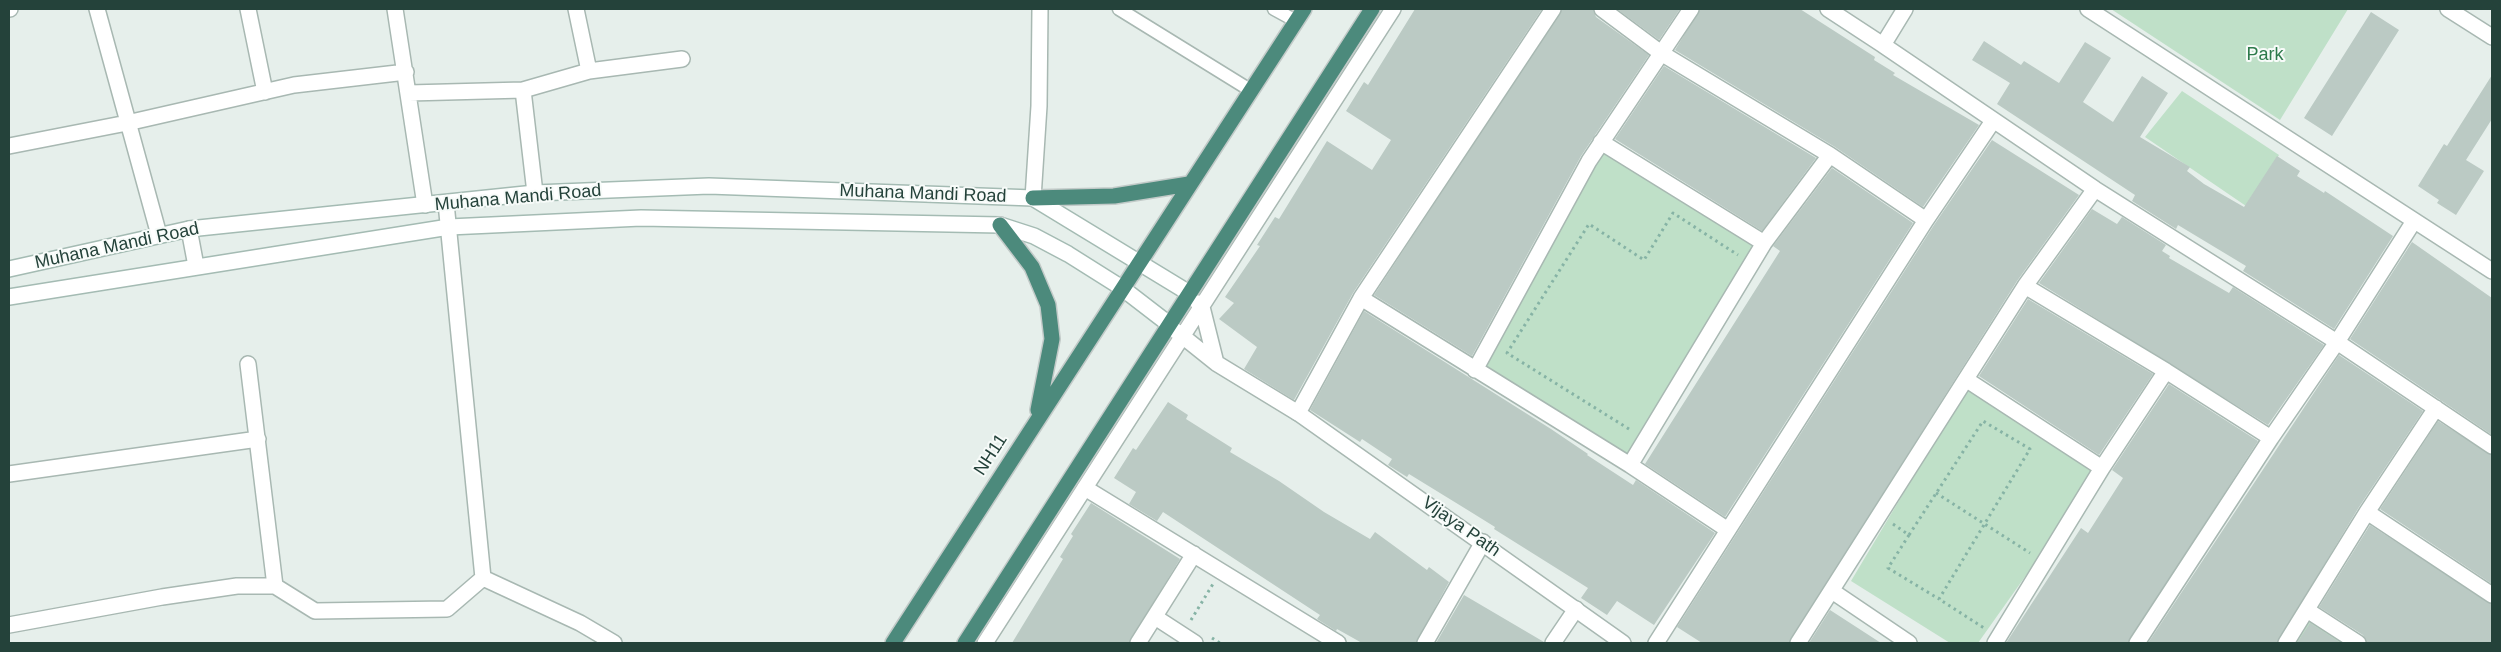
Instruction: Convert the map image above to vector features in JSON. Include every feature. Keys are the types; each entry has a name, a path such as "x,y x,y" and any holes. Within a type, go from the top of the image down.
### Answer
{"highway":[{"path":"965,643 1372,9"},
{"name":"NH11","path":"893,643 1137,263 1300,15"},
{"path":"1033,198 1114,196 1189,184"},
{"path":"1000,225 1032,267 1048,305 1052,339 1036,419"}],"street":[{"path":"97,9 159,235"},
{"path":"248,9 265,92"},
{"path":"395,9 425,205"},
{"path":"576,9 589,71"},
{"path":"1039,9 1038,106 1033,198 1189,294 1202,307 1216,363"},
{"path":"985,643 1393,9"},
{"path":"1298,413 1361,298 1553,9"},
{"path":"1602,9 1661,53 1830,155 1926,220"},
{"path":"1475,370 1601,142 1691,9"},
{"path":"1828,9 2094,189 2337,342 2492,446"},
{"path":"1883,45 1905,9"},
{"path":"2448,9 2492,37"},
{"path":"2091,10 2492,271"},
{"path":"409,92 524,90 589,71 682,59"},
{"path":"9,146 127,123 294,85 406,72"},
{"path":"524,90 535,194"},
{"path":"1656,643 1926,220 1993,121"},
{"path":"1601,142 1764,243"},
{"path":"1630,465 1764,243 1830,155"},
{"name":"Muhana Mandi Road","path":"9,269 189,229 535,194 709,186 1033,198"},
{"path":"1798,643 2025,286 2094,189"},
{"path":"446,203 483,578"},
{"name":"Vijaya Path","path":"9,297 448,227 640,218 1000,225 1034,236 1122,288 1170,325 1181,337 1216,363 1298,413 1483,542 1623,643"},
{"path":"2137,643 2271,438 2337,342 2414,221"},
{"path":"189,229 196,266"},
{"path":"2025,286 2166,371 2271,438"},
{"path":"1361,298 1630,465 1728,530"},
{"path":"248,364 275,586"},
{"path":"1995,643 2102,468 2166,371"},
{"path":"1967,380 2102,468"},
{"path":"2286,643 2436,408"},
{"path":"9,474 258,439"},
{"path":"1085,488 1338,643"},
{"path":"2368,512 2492,595"},
{"path":"1425,643 1483,542"},
{"path":"1138,643 1194,554"},
{"path":"9,625 162,597 237,586 275,586 315,611 447,609 483,578"},
{"path":"483,578 580,623 614,643"},
{"path":"1832,591 1909,643"},
{"path":"1553,643 1576,610"},
{"path":"2307,610 2358,643"},
{"path":"1155,617 1200,638"}],"lane":[{"path":"1119,9 1250,90"},
{"path":"1274,9 1300,15"}],"path":[{"path":"1629,429 1507,353 1588,224 1644,260 1673,213 1742,258"},
{"path":"1939,600 2030,449 1983,421 1888,568 1985,629 1990,620"},
{"path":"1936,493 2031,554 2026,562"},
{"path":"1880,515 1909,535"},
{"path":"1197,628 1189,622 1216,580"},
{"path":"1200,638 1220,643"}],"green space":[{"name":"Park","path":"2111,9 2348,9 2280,120"},
{"path":"2182,91 2279,155 2246,206 2145,137"},
{"path":"1601,142 1764,243 1630,465 1475,370"},
{"path":"1967,387 2102,468 1978,643 1950,643 1851,581"},
{"path":"2309,620 2344,643 2295,643"}],"building":[{"path":"1415,9 1542,9 1353,293 1294,400 1244,369 1257,347 1219,319 1234,303 1225,297 1260,246 1257,245 1275,217 1279,219 1327,141 1372,170 1391,140 1346,111 1364,82 1368,85"},
{"path":"1562,9 1593,9 1596,17 1649,55 1581,156 1472,356 1374,295"},
{"path":"1617,9 1680,9 1659,40"},
{"path":"1700,9 1800,9 1875,57 1874,60 1895,73 1893,75 1979,125 1923,207 1835,147 1675,50"},
{"path":"2371,12 2399,30 2332,136 2304,118"},
{"path":"1984,41 2021,65 2024,61 2059,83 2085,42 2111,58 2083,102 2113,122 2142,76 2168,93 2140,137 2190,167 2187,171 2204,184 2244,207 2277,156 2300,171 2297,176 2324,193 2325,191 2393,236 2334,329 2243,271 2246,266 2178,225 2176,229 2132,201 2135,195 1997,104 2010,83 1972,60"},
{"path":"1664,66 1816,158 1762,231 1615,139"},
{"path":"2492,75 2492,119 2466,160 2484,171 2456,215 2437,203 2439,200 2418,186 2444,144 2447,146"},
{"path":"1992,140 2079,195 2017,281 1789,643 1702,643 1677,627 1934,225"},
{"path":"1832,168 1913,223 1725,517 1645,464 1780,251 1773,246"},
{"path":"2092,209 2117,224 2122,217 2166,245 2162,251 2170,256 2169,258 2229,293 2233,287 2324,345 2268,425 2039,283"},
{"path":"2412,242 2492,298 2492,435 2350,339"},
{"path":"2028,299 2153,374 2099,455 1979,376"},
{"path":"1364,311 1551,429 1633,485 1636,480 1715,533 1654,625 1617,601 1607,615 1581,598 1588,588 1494,529 1495,527 1466,509 1409,474 1407,477 1388,465 1392,459 1362,439 1360,442 1310,410"},
{"path":"2339,355 2423,411 2359,507 2277,643 2148,643"},
{"path":"2169,384 2258,441 2128,643 2006,643 2081,528 2088,533 2123,478 2112,470"},
{"path":"1168,402 1188,415 1186,419 1232,448 1230,452 1370,539 1375,532 1427,570 1429,567 1449,582 1416,643 1362,643 1337,629 1336,631 1317,619 1320,615 1163,512 1157,521 1129,504 1136,492 1114,478 1133,448 1136,450"},
{"path":"2438,421 2492,455 2492,584 2380,509"},
{"path":"1091,503 1180,559 1129,643 1012,643 1063,559 1060,557 1073,536 1071,534"},
{"path":"2370,525 2492,604 2492,643 2367,643 2363,635 2319,607"},
{"path":"1464,595 1544,642 1544,643 1436,643"},
{"path":"1830,610 1881,643 1809,643"},
{"path":"2310,623 2341,643 2297,643"}]}
